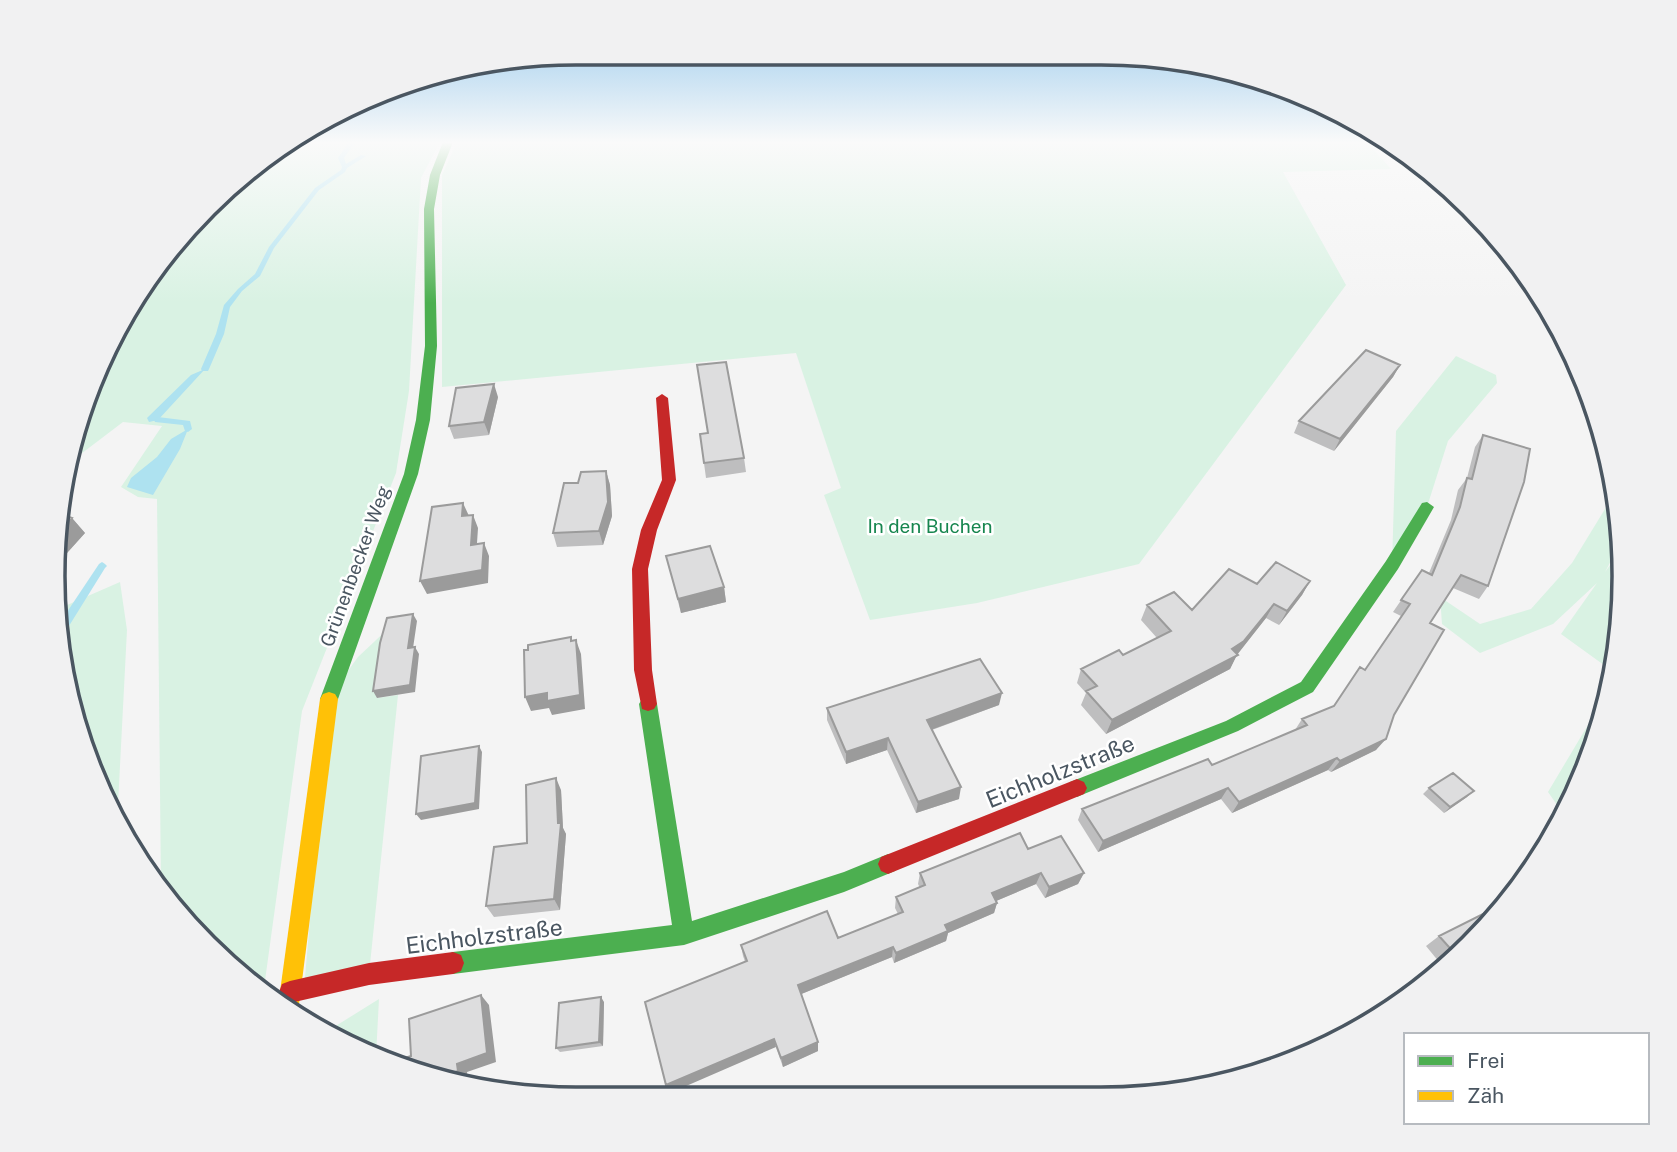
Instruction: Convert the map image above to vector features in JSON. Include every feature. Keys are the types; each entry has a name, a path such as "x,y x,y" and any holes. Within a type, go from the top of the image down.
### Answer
{"street":[{"name":"Grünenbecker Weg","path":"289,999 329,697 411,474 423,420 431,346 429,209 431,196"},
{"path":"662,398 669,480 649,530 640,569 643,670 684,933"},
{"name":"Eichholzstraße","path":"289,999 369,974 684,933 844,882 1254,715 1307,687 1327,662 1392,565 1427,507"}],"green space":[{"path":"235,196 420,196 409,391 396,473 302,711 265,982 214,938 161,874 157,499 138,497 121,487 162,426 123,422 80,455 104,380 133,320 170,265 214,214"},
{"name":"In den Buchen","path":"442,196 1296,196 1346,285 1139,564 977,603 870,620 824,495 841,488 796,353 442,387"},
{"path":"1456,356 1496,375 1497,383 1448,441 1427,507 1392,565 1396,431"},
{"path":"1607,505 1612,560 1605,572 1612,563 1612,576 1604,665 1561,634 1597,583 1553,624 1480,653 1442,624 1440,597 1480,624 1531,609 1572,563"},
{"path":"120,582 127,630 118,804 82,708 69,643 66,606"},
{"path":"392,625 377,698 398,695 369,974 304,989 329,697 358,657"},
{"path":"1592,719 1558,806 1548,792"},
{"path":"379,999 377,1046 334,1027"}],"water":[{"path":"205,369 158,420 149,422 147,418 191,375"},
{"path":"188,429 180,449 153,495 127,487 131,478 157,457 171,439"}],"building":[{"path":"1366,350 1400,365 1340,439 1299,421"},
{"path":"726,362 744,458 704,463 700,434 708,433 697,365"},
{"path":"494,384 484,422 449,426 456,388"},
{"path":"1483,435 1530,449 1524,482 1488,586 1461,575 1430,623 1444,630 1394,715 1386,739 1340,761 1337,758 1239,802 1228,788 1103,841 1082,809 1208,759 1212,765 1307,725 1302,719 1334,706 1360,667 1365,670 1410,604 1401,600 1422,570 1432,575 1460,507 1467,478 1472,479"},
{"path":"606,471 608,502 599,531 553,533 564,483 578,483 581,472"},
{"path":"463,503 462,516 473,515 471,545 484,543 482,570 420,581 432,507"},
{"path":"710,546 724,587 678,599 666,556"},
{"path":"1276,562 1310,581 1287,611 1274,604 1244,641 1232,649 1238,655 1112,720 1086,691 1097,686 1081,669 1119,650 1123,655 1171,631 1147,605 1174,592 1192,610 1229,569 1257,584"},
{"path":"413,614 408,648 415,647 410,685 373,691 380,643 387,618"},
{"path":"571,637 571,641 576,640 580,695 547,701 547,693 525,697 524,650 528,650 528,645"},
{"path":"980,659 1002,693 927,720 961,787 918,802 888,738 846,752 827,708"},
{"path":"479,746 475,803 416,814 421,756"},
{"path":"1453,773 1474,791 1450,807 1429,788"},
{"path":"556,778 558,823 561,823 554,899 486,906 494,847 527,843 526,785"},
{"path":"1020,833 1028,849 1061,836 1084,873 1049,887 1041,873 992,893 997,903 945,925 948,931 896,953 893,947 798,985 818,1042 781,1058 774,1039 666,1085 645,1002 747,961 741,945 827,911 838,938 903,912 896,897 925,885 920,873"},
{"path":"1485,913 1451,949 1439,936"},
{"path":"481,995 487,1053 457,1064 458,1071 455,1072 406,1058 411,1056 409,1019"},
{"path":"601,997 599,1042 556,1048 559,1003"}],"waterway":[{"path":"205,369 220,334 227,307 240,290 258,275 271,248 312,196"},
{"path":"158,420 187,423 188,429"},
{"path":"67,620 102,566"}],"traffic: fast":[{"path":"329,699 411,474 423,420 431,346 429,209 431,196"},
{"path":"1077,788 1232,726 1307,687 1392,565 1427,507"},
{"path":"648,704 684,934"},
{"path":"453,963 684,934 844,882 888,864"}],"traffic: slow":[{"path":"290,999 329,699"}],"traffic: jam":[{"path":"648,704 643,670 640,569 649,530 669,480 662,398"},
{"path":"888,864 1077,788"},
{"path":"290,992 369,974 453,963"}]}
